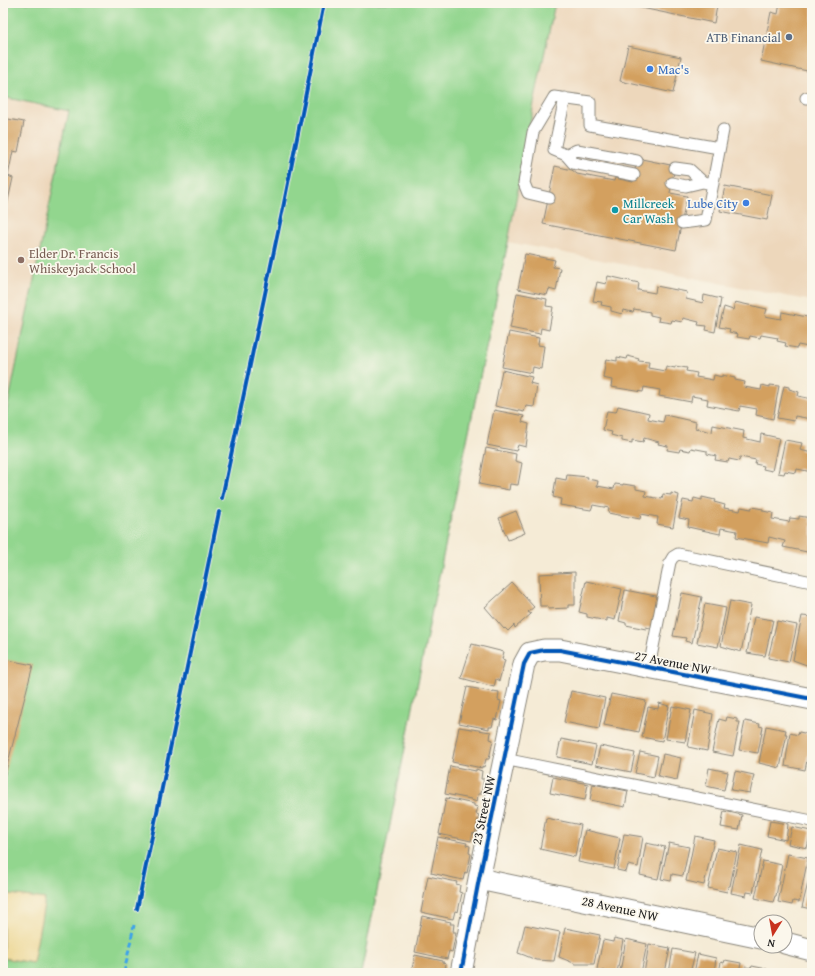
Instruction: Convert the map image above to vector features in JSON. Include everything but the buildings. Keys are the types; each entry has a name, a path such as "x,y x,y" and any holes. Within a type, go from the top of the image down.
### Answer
{"street":[{"name":"27 Avenue NW","path":"530,653 544,650 560,650 812,699"},
{"name":"23 Street NW","path":"462,973 479,878 524,664 530,653"},
{"name":"28 Avenue NW","path":"479,878 753,936"},
{"path":"793,945 812,950"}],"lane":[{"path":"549,198 528,193 524,183 533,132 554,96 590,102 590,125 719,148"},
{"path":"565,98 554,150 566,155 573,163 634,175"},
{"path":"682,223 706,220 708,183 723,130"},
{"path":"566,155 577,150 637,161"},
{"path":"674,168 690,170 708,183"},
{"path":"672,183 686,186 708,183"},
{"path":"649,667 670,562 673,557 678,554 812,582"},
{"path":"504,759 812,820"}],"shaded area":[{"path":"555,3 812,3 812,301 508,242 534,103"},
{"name":"Elder Dr. Francis Whiskeyjack School","path":"3,97 69,111 3,429"}],"green space":[{"path":"3,3 555,3 534,103 508,242 434,600 361,973 3,973 3,429 69,111 3,97"}],"sand":[{"path":"3,893 45,899 33,963 3,958"}],"marked path":[{"path":"124,973 134,925"}],"cycle path":[{"path":"222,498 283,208 324,3"},
{"path":"137,909 219,512"},
{"path":"461,973 524,664 530,653 544,650 560,650 812,699"}],"place":[{"name":"ATB Financial","path":"789,37"},
{"name":"Mac's","path":"650,69"},
{"name":"Lube City","path":"746,203"},
{"name":"Millcreek Car Wash","path":"615,210"},
{"name":"Elder Dr. Francis Whiskeyjack School","path":"21,260"}]}
